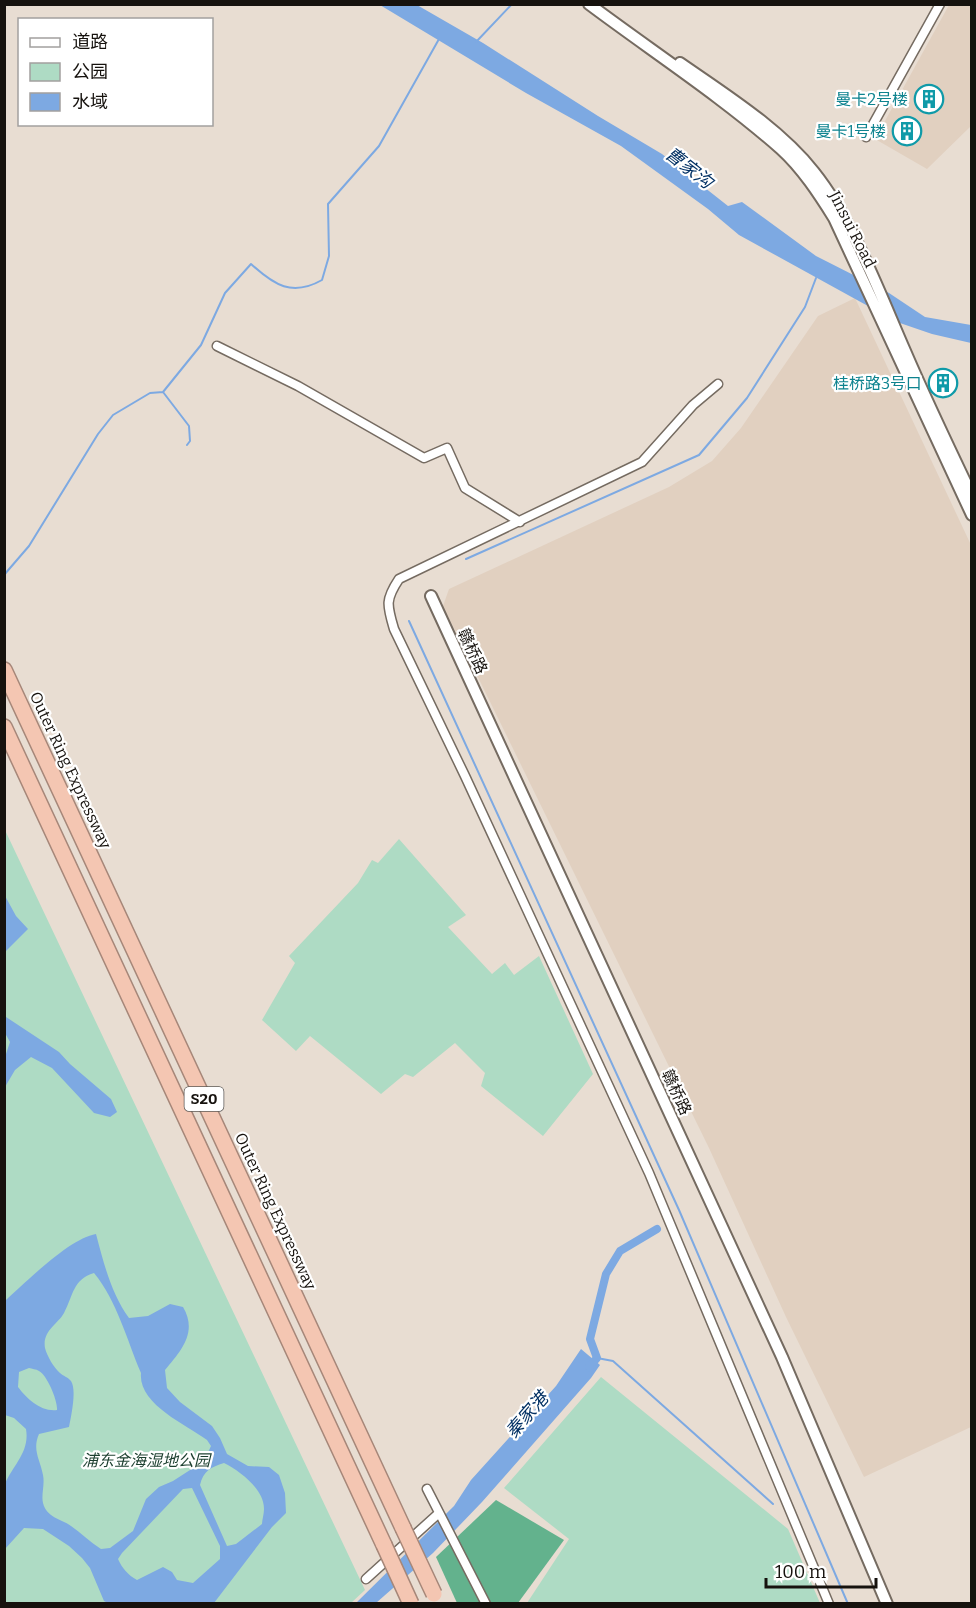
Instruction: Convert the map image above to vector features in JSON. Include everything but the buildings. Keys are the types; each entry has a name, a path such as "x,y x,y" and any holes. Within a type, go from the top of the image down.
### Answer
{"highway":[{"name":"Outer Ring Expressway","path":"4,670 436,1599"},
{"name":"S20","path":"4,727 411,1604"}],"street":[{"name":"Jinsui Road","path":"589,4 719,100 782,150 821,197 861,265"},
{"name":"Jinsui Road","path":"596,4 724,94 783,140 814,171 831,195 972,516"},
{"path":"866,136 940,4"},
{"path":"217,346 298,386 424,458 447,448 465,488 520,522"},
{"name":"Jinsui Road","path":"900,352 972,496"},
{"path":"718,384 693,405 658,447 642,462 399,579 388,594 388,607 394,629 465,776 649,1173 829,1604"},
{"name":"赣桥路","path":"431,596 782,1357 887,1604"},
{"path":"427,1489 486,1604"},
{"path":"366,1579 440,1515"}],"shaded area":[{"path":"949,5 971,5 971,126 927,169 875,139"},
{"path":"855,298 971,545 971,1427 864,1477 786,1317 709,1148 443,606 449,589 669,487 712,461 741,428 818,316"}],"green space":[{"name":"浦东金海湿地公园","path":"4,828 365,1590 351,1603 5,1603"},
{"path":"399,839 466,915 448,927 492,974 505,963 514,975 539,956 593,1074 543,1136 481,1086 485,1073 455,1043 413,1077 405,1074 381,1094 310,1036 296,1051 262,1020 295,963 289,956 358,883 372,860 378,863"},
{"path":"601,1377 788,1529 820,1603 527,1603 569,1539 504,1488"},
{"path":"496,1500 564,1540 518,1603 457,1603 436,1557"}],"water":[{"name":"曹家沟","path":"380,5 417,5 483,43 662,154 728,206 742,202 816,256 889,293 925,317 971,325 971,343 932,334 897,322 739,235 708,209 621,146 526,93"},
{"path":"4,894 16,916 28,929 5,952"},
{"path":"4,1014 59,1052 111,1099 117,1112 110,1117 94,1113 52,1068 31,1057 15,1070 5,1087 5,1057 10,1042 5,1033"},
{"path":"96,1234 113,1288 129,1318 148,1316 170,1304 183,1307 189,1325 188,1333 182,1348 165,1370 167,1388 180,1402 212,1426 227,1454 248,1466 269,1467 279,1475 285,1493 286,1513 272,1527 214,1603 108,1603 104,1601 90,1568 82,1558 69,1546 43,1529 24,1528 5,1549 4,1489 23,1452 27,1437 26,1429 14,1418 5,1415 5,1300 61,1252 85,1237","holes":["94,1273 109,1296 121,1321 147,1394 155,1404 207,1440 211,1446 204,1461 173,1481 159,1487 146,1499 133,1531 110,1548 101,1549 71,1526 51,1515 45,1508 43,1475 36,1450 39,1434 69,1427 73,1404 73,1385 53,1365 46,1351 45,1342 48,1332 64,1313 74,1289 87,1276","29,1368 42,1373 56,1401 57,1410 40,1407 26,1396 18,1387 19,1372","224,1463 230,1466 256,1488 263,1502 262,1524 236,1544 227,1546 200,1485 205,1473","192,1488 220,1546 220,1559 193,1583 177,1580 172,1572 163,1567 137,1580 126,1571 118,1559 183,1489"]},
{"path":"581,1349 600,1365 482,1502 433,1553 376,1603 355,1604 454,1506 471,1480 556,1386"}],"waterway":[{"path":"476,42 512,4"},
{"path":"187,445 190,441 189,426 163,392 201,345 225,293 251,264 276,283 292,288 301,288 322,280 329,256 328,204 379,146 439,39"},
{"path":"466,559 699,455 747,398 805,307 816,278"},
{"path":"4,575 29,546 98,434 113,415 150,393 163,392"},
{"path":"409,621 679,1210 848,1604"},
{"name":"秦家港","path":"589,1367 597,1358 590,1339 606,1274 620,1251 657,1229"},
{"path":"597,1358 613,1361 773,1504"}],"place":[{"name":"曼卡2号楼","path":"929,99"},
{"name":"曼卡1号楼","path":"907,131"},
{"name":"桂桥路3号口","path":"943,383"}]}
